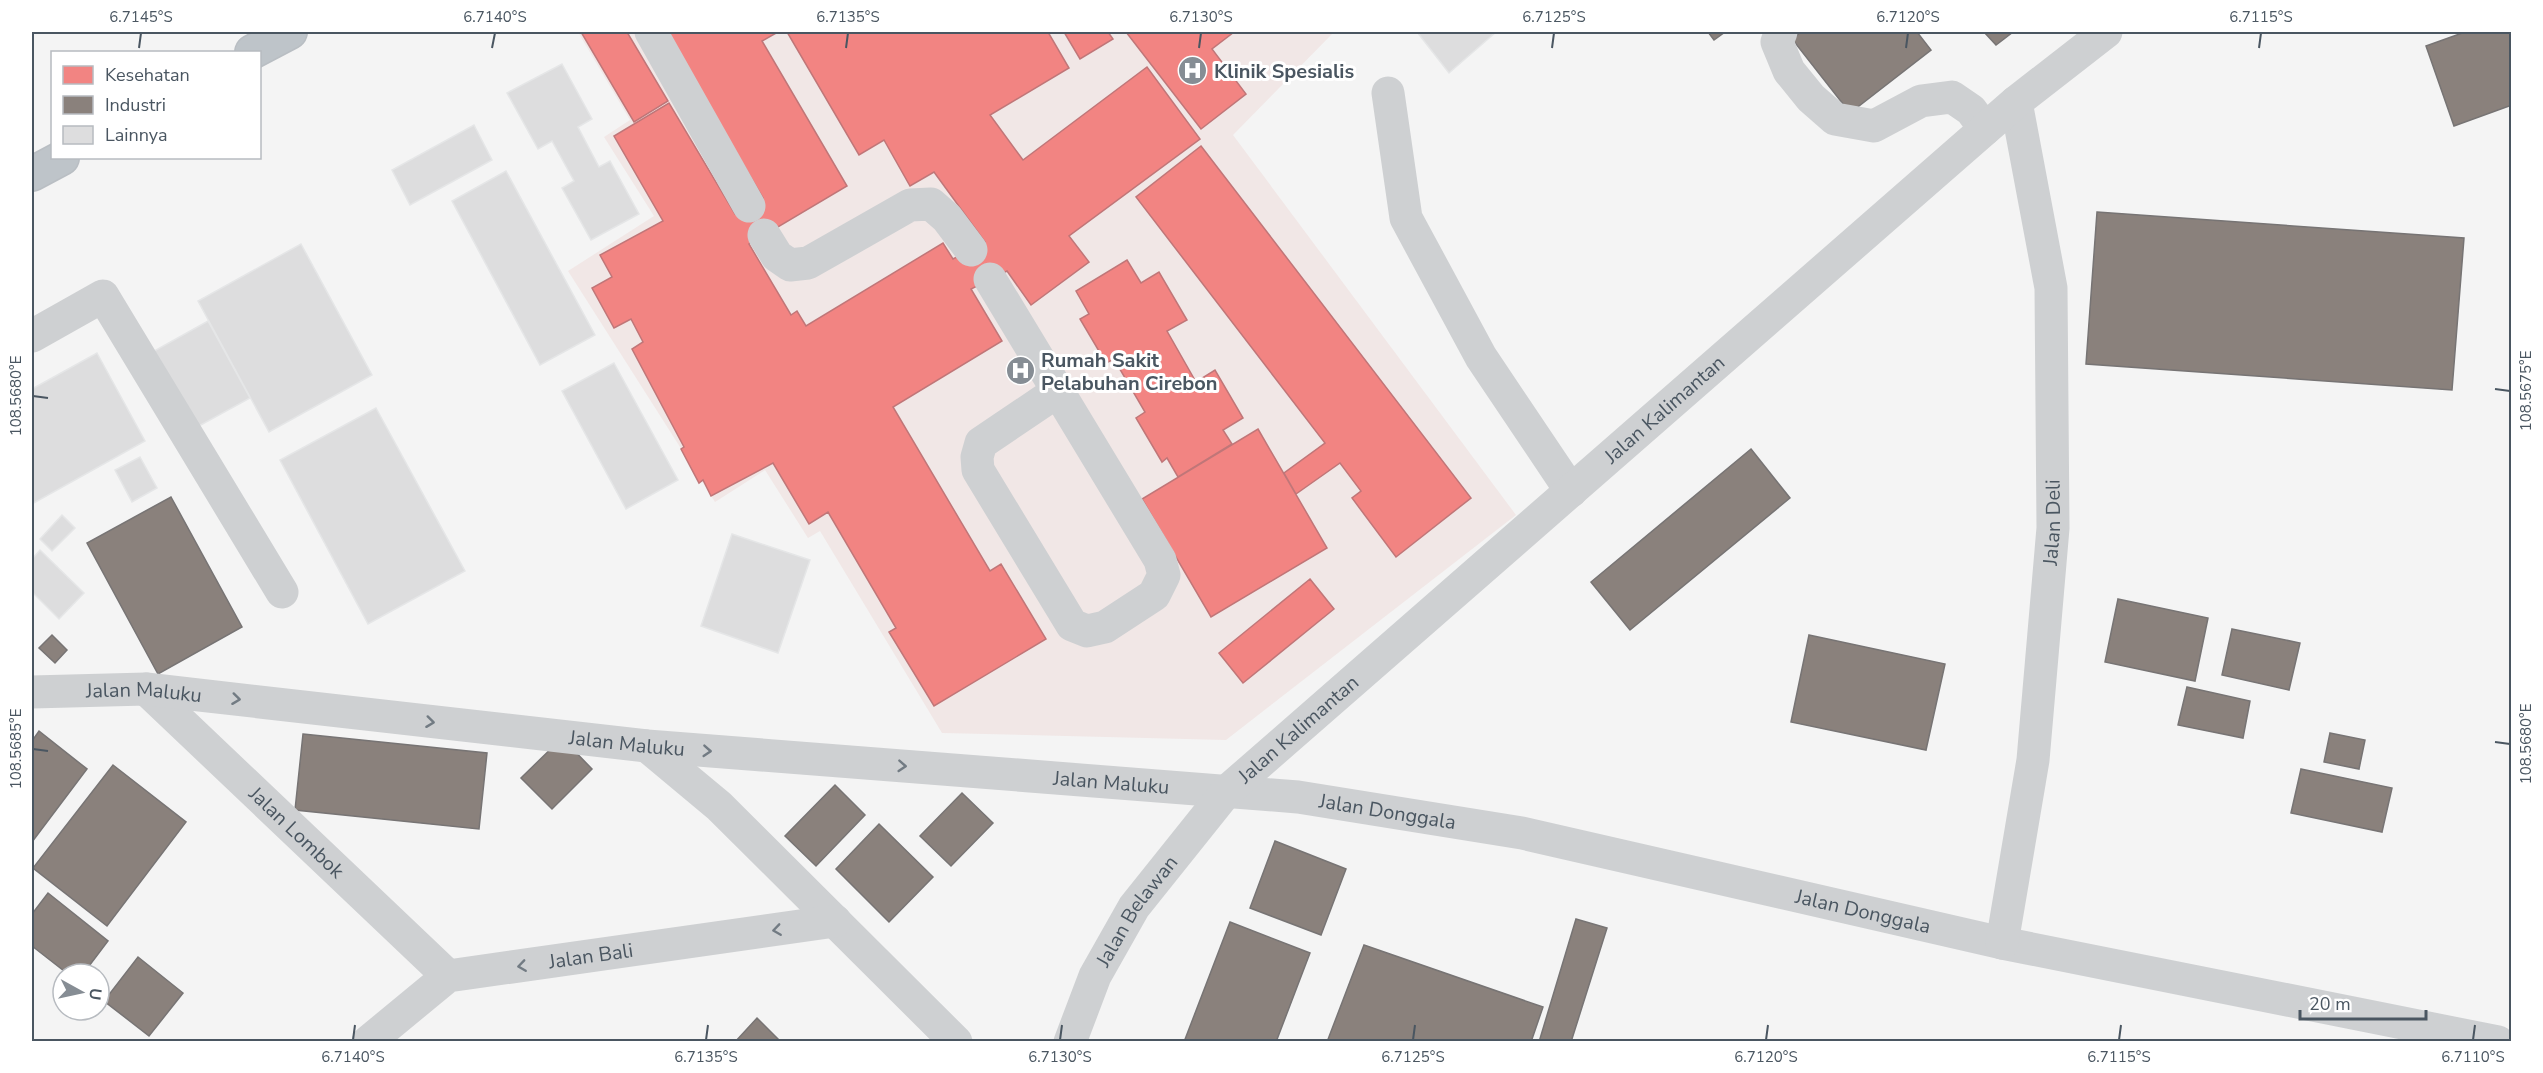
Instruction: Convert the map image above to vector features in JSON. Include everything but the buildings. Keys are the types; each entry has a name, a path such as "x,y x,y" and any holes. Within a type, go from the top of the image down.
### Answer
{"highway":[{"path":"254,51 290,32"},
{"path":"32,174 60,159"}],"lane":[{"path":"651,32 748,206"},
{"path":"1781,32 1777,42 1789,71 1811,98 1836,119 1874,126 1921,101 1952,97 1971,110 1985,129"},
{"name":"Jalan Kalimantan","path":"1226,792 2016,102 2106,32"},
{"path":"1388,93 1406,218 1481,357 1570,491"},
{"name":"Jalan Deli","path":"2002,943 2033,760 2053,528 2051,288 2016,102"},
{"path":"764,235 777,256 790,265 808,263 910,205 931,204 947,218 971,250"},
{"path":"990,279 1058,391 1160,560 1164,575 1154,595 1105,627 1087,631 1072,626 978,470 977,457 981,443 1058,391"},
{"path":"32,336 103,296 282,592"},
{"name":"Jalan Maluku","path":"32,692 146,689 646,747 1226,792"},
{"name":"Jalan Lombok","path":"146,689 448,976"},
{"path":"646,747 719,806 956,1041"},
{"name":"Jalan Donggala","path":"1226,792 1298,797 1522,833 2002,943 2498,1041"},
{"name":"Jalan Belawan","path":"1070,1041 1095,976 1134,907 1226,792"},
{"name":"Jalan Bali","path":"448,976 835,921"},
{"path":"368,1041 448,976"}],"shaded area":[{"name":"Rumah Sakit Pelabuhan Cirebon","path":"578,32 1334,32 1233,135 1516,515 1226,740 942,733 820,531 808,538 765,470 715,502 568,271 654,216 604,137 630,120"}],"place":[{"name":"Klinik Spesialis","path":"1193,71"},
{"name":"Rumah Sakit Pelabuhan Cirebon","path":"1020,371"}]}
